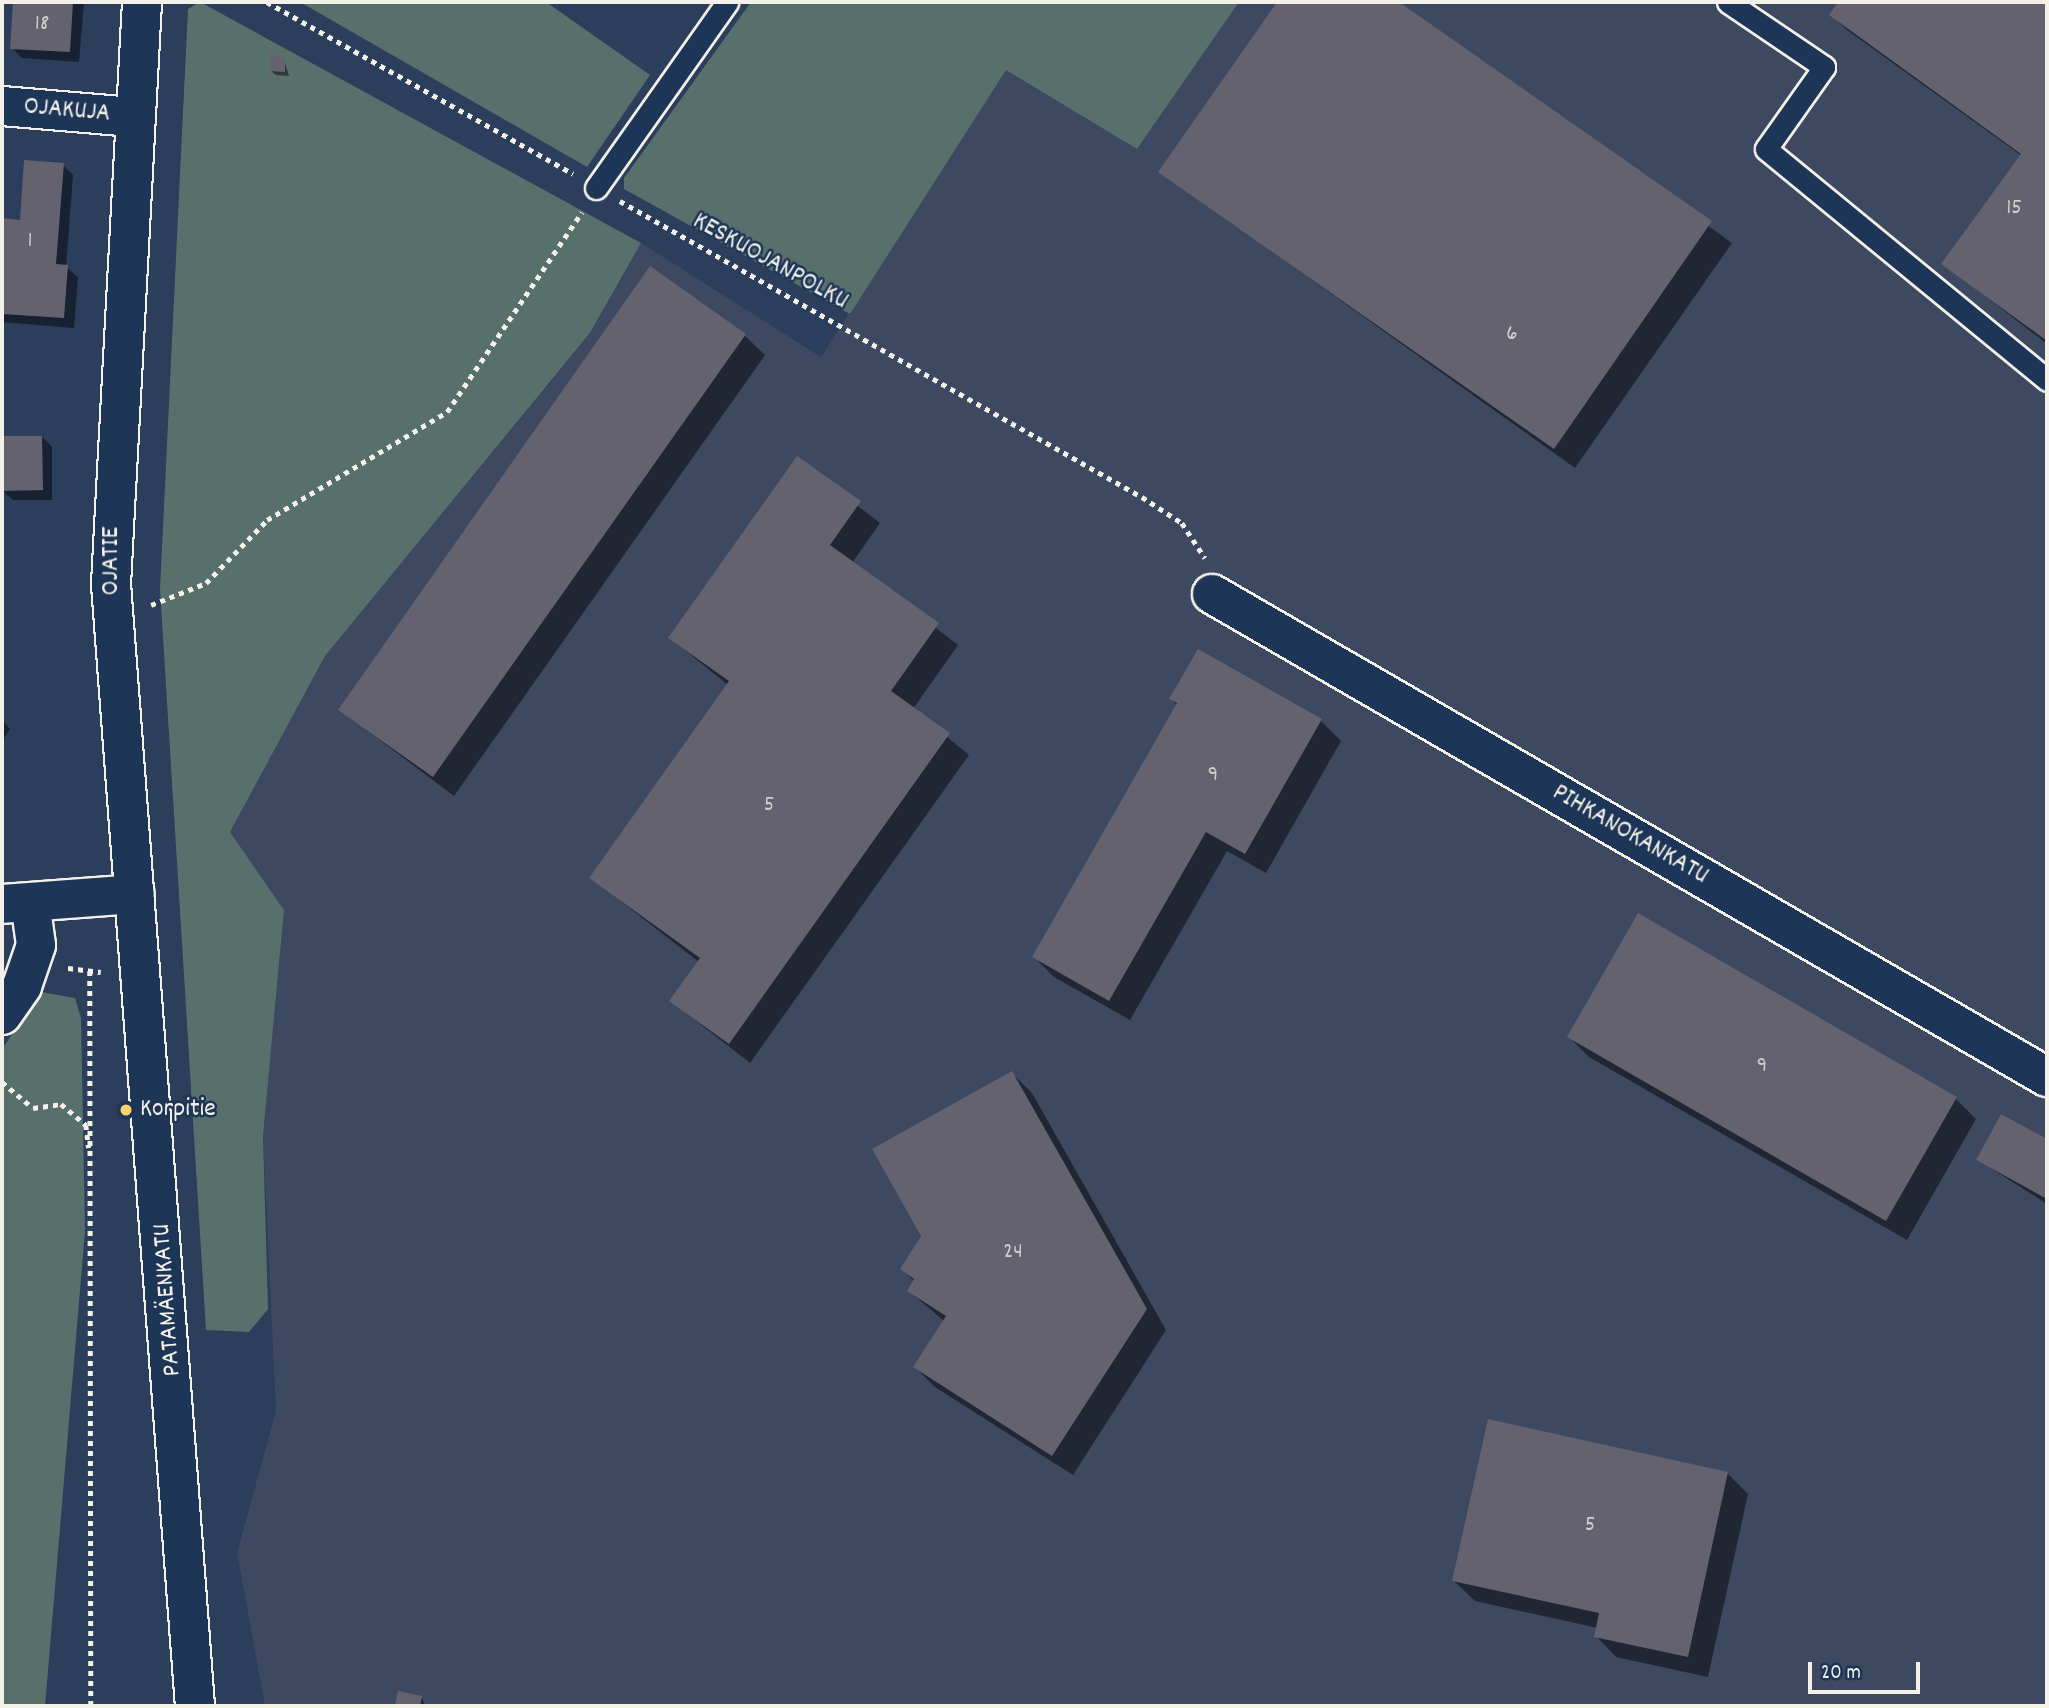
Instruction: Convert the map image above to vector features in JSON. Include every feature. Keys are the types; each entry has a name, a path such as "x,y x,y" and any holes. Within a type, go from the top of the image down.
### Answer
{"street":[{"name":"OJATIE","path":"135,894 111,584 133,117 142,2"},
{"name":"OJAKUJA","path":"2,106 133,117"},
{"name":"PIHKANOKANKATU","path":"1212,594 2047,1077"},
{"path":"2,1015 36,945 16,903 135,894"},
{"name":"PATAMÄENKATU","path":"135,894 195,1706"}],"lane":[{"path":"596,188 727,2"},
{"path":"1728,2 1824,67 1766,149 2047,380"}],"path":[{"name":"KESKUOJANPOLKU","path":"267,2 1142,497 1182,523 1203,548 1212,594"},
{"path":"140,608 170,602 206,583 267,520 447,412 596,188"},
{"path":"29,964 90,971 141,971"},
{"path":"90,971 92,1706"},
{"path":"2,1082 33,1108 61,1104 86,1125 92,1168"}],"shaded area":[{"path":"1239,2 2047,2 2047,1706 265,1706 237,1553 276,1411 263,1136 284,910 230,832 325,656 590,334 641,243 821,357 1006,69 1137,149"}],"green space":[{"path":"200,2 641,243 590,333 325,656 230,832 284,910 263,1136 268,1309 249,1332 206,1330 160,589 188,9"},
{"path":"300,2 546,2 650,75 587,167"},
{"path":"751,2 1239,2 1137,149 1006,70 850,314 624,189 624,178"},
{"path":"41,992 75,998 81,1018 85,1231 45,1706 2,1706 2,1049"}],"building":[{"path":"13,2 73,2 70,52 10,49"},
{"path":"1277,2 1399,2 1712,221 1554,449 1158,172"},
{"path":"1838,2 2047,2 2047,341 1941,264 2021,154 1829,15"},
{"path":"270,56 285,57 285,72 270,71"},
{"path":"24,160 64,163 56,264 68,265 64,318 2,314 2,218 20,220"},
{"path":"650,266 746,334 433,777 338,710"},
{"path":"2,436 42,436 43,490 2,491"},
{"path":"797,456 861,501 830,545 939,623 891,691 950,733 729,1044 669,1001 700,958 589,878 729,681 668,638"},
{"path":"1198,649 1322,719 1245,854 1206,832 1109,1001 1032,957 1177,703 1169,699"},
{"path":"1638,913 1957,1097 1886,1221 1567,1037"},
{"path":"1012,1071 1147,1309 1052,1456 913,1367 946,1316 907,1291 914,1279 900,1269 921,1236 872,1149"},
{"path":"2001,1114 2047,1139 2047,1199 1976,1160"},
{"path":"1488,1419 1728,1472 1688,1657 1594,1637 1599,1613 1452,1581"},
{"path":"398,1691 422,1696 420,1706 395,1706"}],"place":[{"name":"Korpitie","path":"126,1110"}]}
